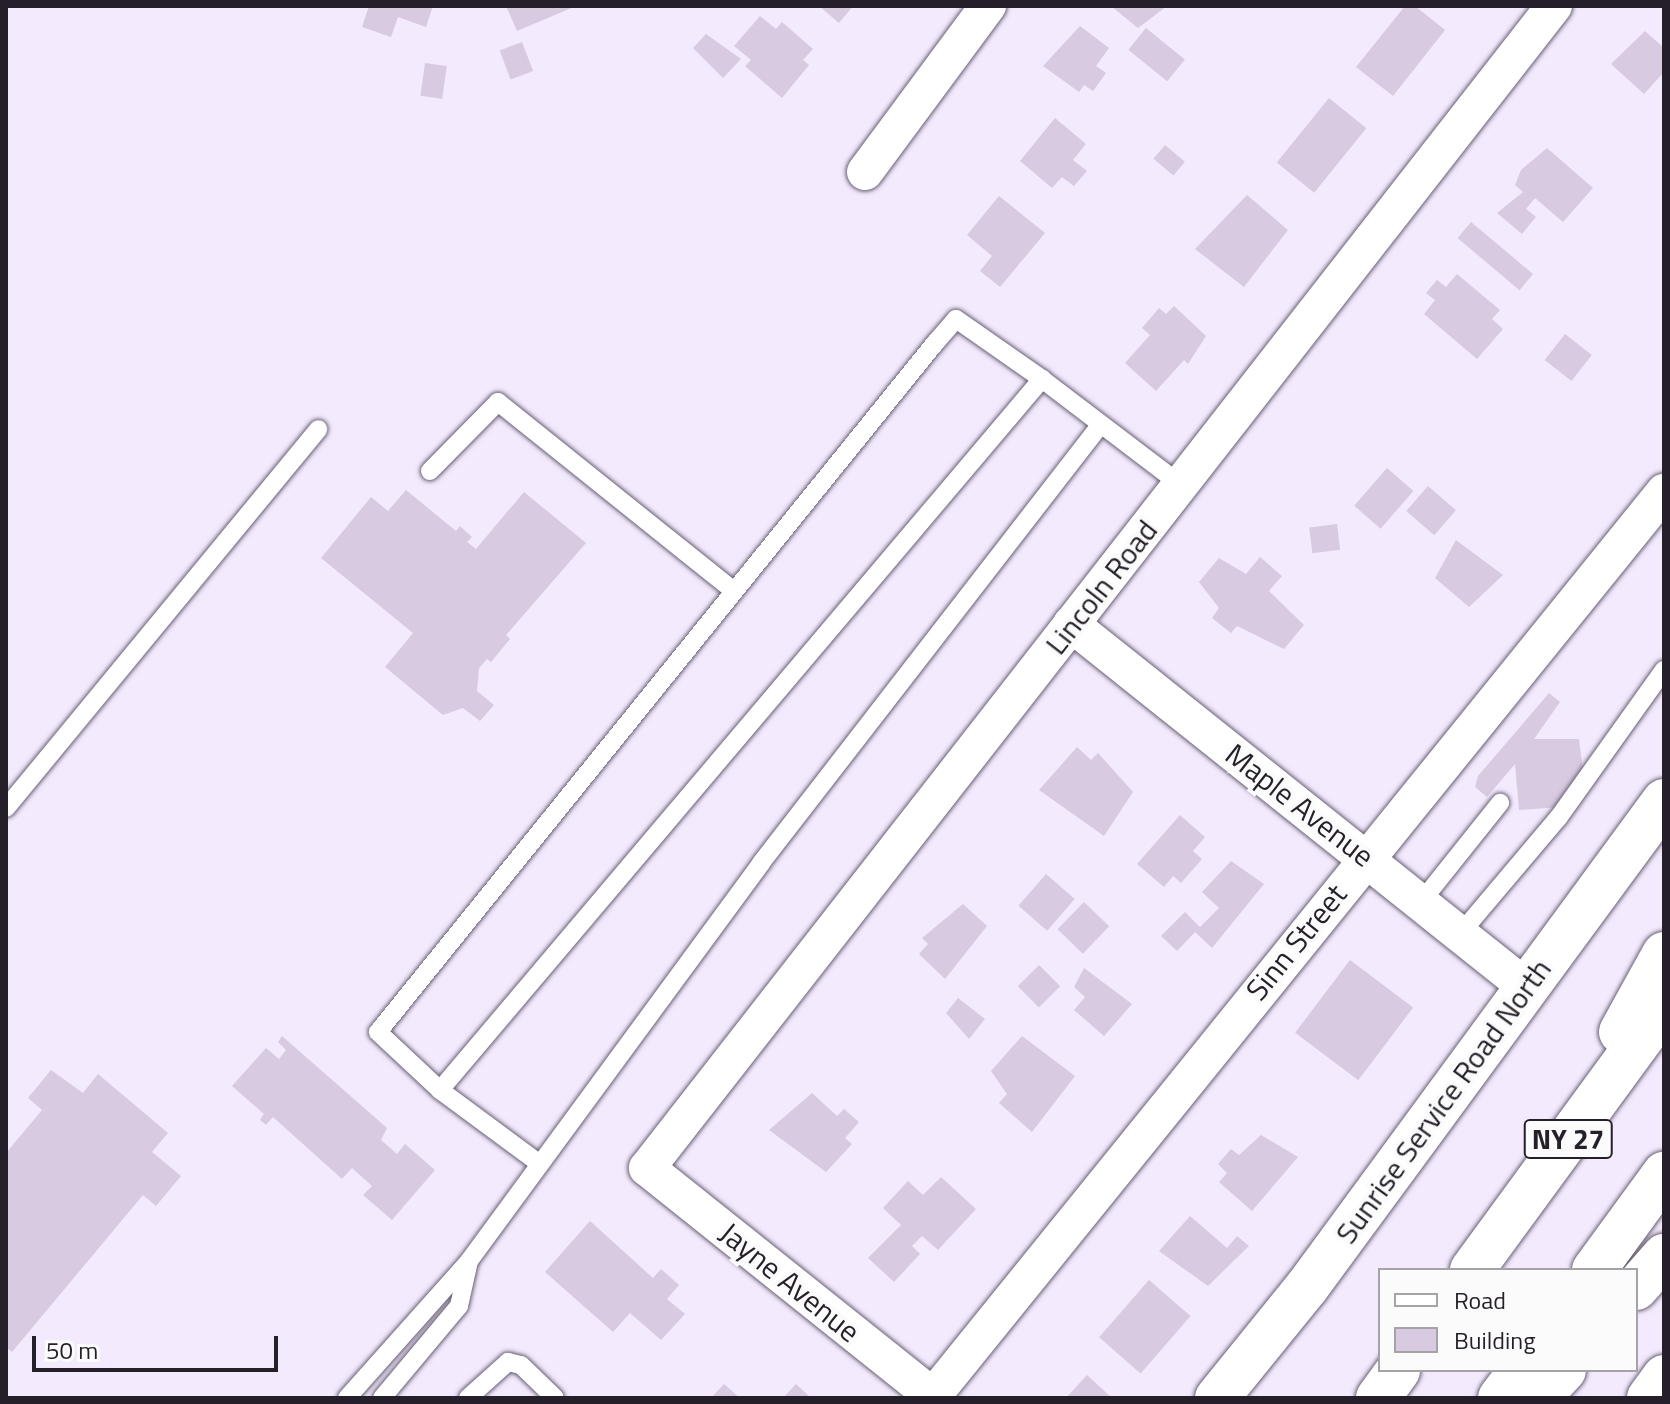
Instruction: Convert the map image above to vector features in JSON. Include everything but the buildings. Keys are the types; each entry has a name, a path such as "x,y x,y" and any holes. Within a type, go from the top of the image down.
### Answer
{"main road":[{"name":"Sunrise Service Road North","path":"1217,1398 1289,1311 1664,801"},
{"path":"1546,1168 1664,954"},
{"name":"NY 27","path":"1473,1268 1664,1008"},
{"path":"1595,1268 1664,1174"},
{"path":"1638,1286 1664,1256"},
{"path":"1378,1398 1397,1372"},
{"path":"1500,1398 1520,1372"},
{"path":"1538,1398 1562,1372"},
{"path":"1649,1398 1664,1377"}],"street":[{"path":"865,172 988,6"},
{"name":"Lincoln Road","path":"647,1168 1554,6"},
{"name":"Sinn Street","path":"933,1396 1365,856 1664,492"},
{"name":"Maple Avenue","path":"1071,624 1526,987"},
{"name":"Jayne Avenue","path":"647,1168 933,1396"}],"lane":[{"path":"540,1164 440,1090 378,1032 956,319 1042,379 1181,485"},
{"path":"440,1090 1042,379"},
{"path":"430,471 498,402 734,591"},
{"path":"347,1398 469,1261 761,863 1101,424"},
{"path":"6,808 318,429"},
{"path":"1460,934 1559,817 1664,670"},
{"path":"1421,902 1500,803"},
{"path":"382,1398 459,1306 469,1261"},
{"path":"468,1398 508,1362 521,1365 555,1398"}]}
